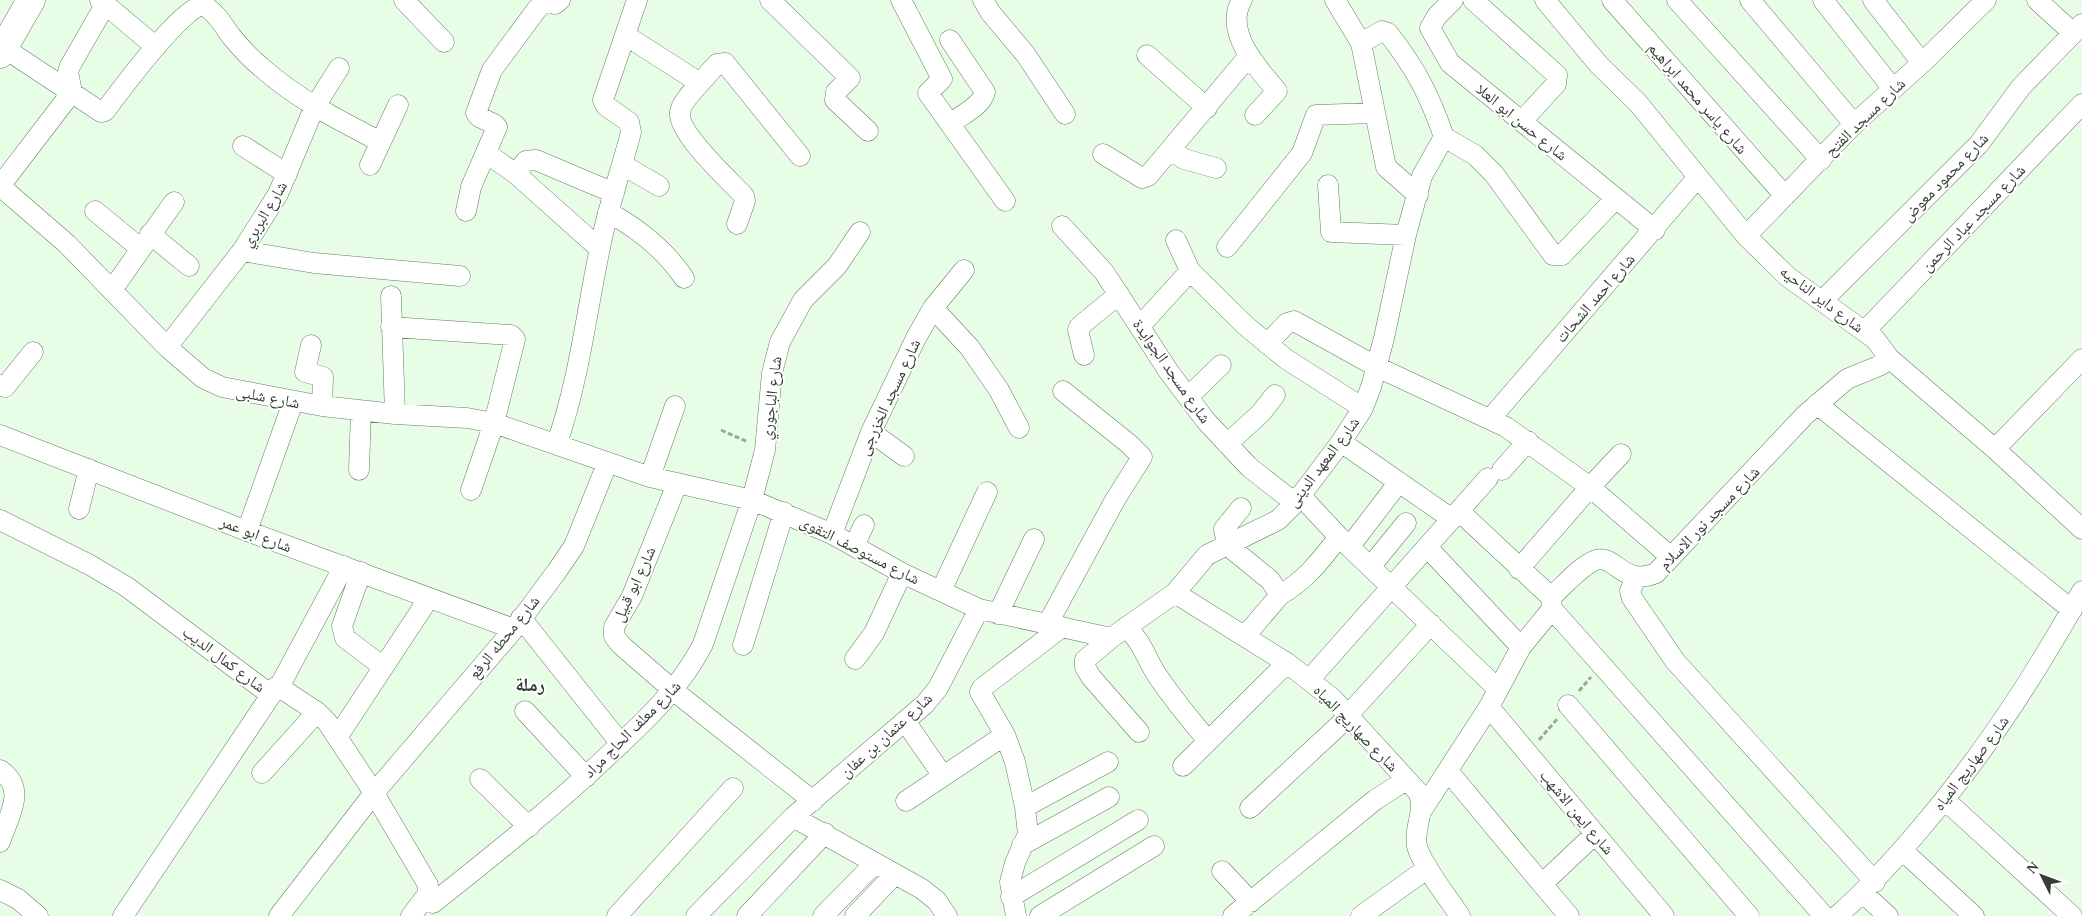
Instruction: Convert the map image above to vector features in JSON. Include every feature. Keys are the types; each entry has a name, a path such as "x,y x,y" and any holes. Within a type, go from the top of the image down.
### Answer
{"main road":[{"path":"5,37 32,0"}],"street":[{"path":"404,0 444,42"},
{"path":"466,211 471,187 497,127 479,117 476,113 489,77 541,4 547,1 556,4 560,0"},
{"path":"558,443 568,414 583,347 608,212 623,165 631,125 606,106 604,100 637,0"},
{"path":"770,0 850,78 836,92 835,100 868,131"},
{"path":"901,0 942,79 928,93 1005,201"},
{"path":"983,0 990,12 1045,82 1065,114"},
{"path":"1242,0 1238,12 1237,26 1248,57 1277,91 1255,115"},
{"path":"1334,0 1360,43 1388,170 1418,195"},
{"name":"شارع حسن ابو العلا","path":"1453,0 1430,25 1431,31 1450,63 1655,230"},
{"path":"1473,0 1558,77 1556,84 1522,121"},
{"name":"شارع داير الناحيه","path":"1545,0 1599,64 1638,103 1746,236 1788,277 1879,342 1889,358 1995,449 2082,529"},
{"name":"شارع ياسر محمد ابراهيم","path":"1612,0 1785,196"},
{"path":"1677,0 1821,160"},
{"path":"1750,0 1854,124"},
{"path":"1823,0 1893,89"},
{"path":"1873,0 1922,63"},
{"path":"2037,0 2078,29"},
{"name":"شارع مسجد الفتح","path":"1746,236 1854,124 1922,63 1977,3"},
{"path":"0,186 72,92 68,72 70,66 113,5 156,47"},
{"path":"5,37 72,92 99,111 105,110 156,47 191,10 203,5 214,14 232,38 258,65 286,89 314,108 381,142"},
{"name":"شارع محمود معوض","path":"1822,301 1979,144 2021,87 2078,29"},
{"path":"1360,43 1382,32 1388,33 1417,73 1431,99 1444,137 1475,155 1494,174 1553,254 1562,255 1616,198"},
{"path":"625,35 700,83"},
{"path":"950,40 985,92 984,98 979,103 950,124"},
{"path":"1147,55 1206,108"},
{"path":"1103,154 1144,178 1248,57"},
{"path":"737,224 745,201 744,196 698,146 682,122 681,109 700,83 718,64 725,63 800,156"},
{"name":"شارع البربري","path":"167,347 242,251 278,194 314,108 339,68"},
{"name":"شارع مسجد عباد الرحمن","path":"1865,331 2082,104"},
{"path":"370,165 398,105"},
{"path":"1227,247 1302,154 1316,115 1374,113"},
{"name":"شارع المعهد الدينى","path":"1139,732 1085,667 1085,660 1119,632 1175,593 1201,560 1278,520 1297,499 1341,442 1363,408 1377,367 1406,235 1422,176 1444,137"},
{"path":"243,146 287,174"},
{"path":"1170,150 1184,159 1216,168"},
{"path":"486,153 516,174 600,249"},
{"path":"516,174 526,160 536,160 614,193"},
{"path":"623,165 659,186"},
{"name":"شارع احمد الشحات","path":"1491,418 1655,230 1698,177"},
{"path":"1328,184 1331,232 1406,235"},
{"name":"شارع شلبى","path":"0,186 67,244 167,347 203,378 222,387 322,406 494,422 558,443 607,464"},
{"path":"112,290 174,202"},
{"path":"96,210 145,241 190,266"},
{"path":"608,212 644,235 666,256 684,278"},
{"name":"شارع مسجد الجوايدة","path":"1062,226 1104,272 1188,397 1249,467 1297,499 1392,586"},
{"name":"شارع الباجوري","path":"752,500 765,450 772,373 780,342 793,314 803,300 836,266 860,232"},
{"path":"1176,240 1190,271 1267,344 1363,408"},
{"path":"242,251 314,263 460,276"},
{"name":"شارع مسجد الخزرجى","path":"832,534 871,432 916,338 933,308 964,270"},
{"path":"1140,326 1190,271"},
{"path":"1084,355 1078,330 1079,326 1119,294"},
{"path":"392,296 391,327 395,414"},
{"path":"933,308 970,348 999,390 1020,428"},
{"path":"1267,344 1287,323 1294,321 1377,367 1491,418 1528,441 1590,487 1671,557"},
{"path":"391,327 511,335 516,341 494,422 471,490"},
{"path":"311,346 305,372 324,377 322,406"},
{"path":"0,385 6,387 33,352"},
{"name":"شارع مسجد نور الاسلام","path":"1636,578 1646,578 1656,573 1817,404 1848,379 1881,365 1889,358"},
{"path":"1995,449 2082,359"},
{"path":"1188,397 1221,365"},
{"path":"1063,391 1129,444 1141,455 1141,459 1115,500 1055,626 982,688 980,692 1005,735 1015,762 1025,807 1028,834 1014,864 1010,882 1014,906 1138,820"},
{"path":"1228,444 1261,413 1275,395"},
{"path":"247,530 293,402"},
{"path":"1817,404 2072,610"},
{"path":"650,477 675,406"},
{"path":"358,470 361,411"},
{"path":"871,432 904,456"},
{"name":"شارع ابو عمر","path":"0,435 352,570 429,598 518,624"},
{"path":"1309,680 1455,515 1528,441"},
{"path":"1341,442 1399,482 1455,515 1519,569 1551,603 1824,916"},
{"path":"1519,569 1621,454"},
{"name":"شارع مستوصف التقوى","path":"607,464 677,484 752,500 784,512 832,534 902,573 978,609 1055,626 1119,632"},
{"name":"شارع محطه الرفع","path":"280,916 374,793 518,624 574,546 607,464"},
{"path":"79,510 89,469"},
{"path":"1244,636 1280,595 1292,590 1345,542 1399,482"},
{"name":"شارع ابو قبيل","path":"674,691 621,645 613,632 632,596 677,484"},
{"path":"941,591 987,492"},
{"name":"شارع معلف الحاج مراد","path":"411,916 529,827 586,777 674,691 692,666 703,644 752,500"},
{"path":"1241,508 1224,529 1227,545 1270,580 1280,595"},
{"path":"744,646 784,512"},
{"path":"1371,566 1406,524"},
{"path":"854,546 864,525"},
{"name":"شارع كمال الديب","path":"2,527 90,565 127,587 275,691 317,712 338,736 374,793 433,900"},
{"path":"998,614 1034,539"},
{"path":"1427,547 1521,647"},
{"path":"1422,810 1489,707 1521,647 1551,603 1590,563 1598,559 1606,560 1623,572 1636,578 1630,591 1632,598 1675,661 1869,887 1888,916"},
{"path":"123,916 275,691 352,570"},
{"path":"352,570 342,631 345,638 382,666"},
{"path":"855,659 874,633 902,573"},
{"path":"1392,586 1498,689"},
{"name":"شارع صهاريج المياه","path":"1837,916 1869,887 1902,850 1945,800 1987,746 2028,684 2082,591"},
{"name":"شارع صهاريج المياه","path":"1175,593 1287,663 1309,680 1348,716 1418,792 1422,810 1417,846 1428,868 1460,916"},
{"path":"338,736 382,666 429,598"},
{"name":"شارع عثمان بن عفان","path":"696,916 793,817 925,704 938,688 978,609"},
{"path":"518,624 621,744"},
{"path":"1250,808 1348,716 1431,624"},
{"path":"1119,632 1144,646 1149,661 1164,685 1208,741"},
{"path":"1183,766 1287,663"},
{"path":"674,691 813,801"},
{"path":"1568,705 1748,916"},
{"name":"شارع ايمن الاشهب","path":"1489,707 1664,916"},
{"path":"525,711 586,777"},
{"path":"262,772 317,712"},
{"path":"905,721 944,776"},
{"path":"906,801 1005,735"},
{"path":"1025,807 1108,762"},
{"path":"0,770 13,783 16,792 14,804 0,842"},
{"path":"1448,770 1569,916"},
{"path":"480,779 529,827"},
{"path":"1233,916 1375,800 1406,780"},
{"path":"617,916 733,788"},
{"path":"1022,845 1109,797"},
{"path":"1945,800 2072,916"},
{"path":"793,817 825,833 931,895 947,916"},
{"path":"747,916 825,833"},
{"path":"1542,884 1595,834"},
{"path":"1040,916 1154,846"},
{"path":"1902,850 1974,916"},
{"path":"822,916 875,863"},
{"path":"1362,916 1428,868"},
{"path":"1222,871 1251,902"},
{"path":"855,916 895,874"},
{"path":"0,890 18,899 38,916"}],"path":[{"path":"721,430 765,450"}],"district":[{"name":"رملة","path":"530,684"}]}
